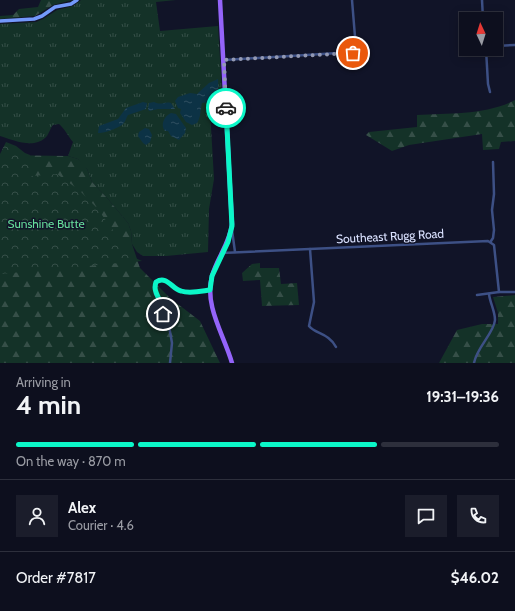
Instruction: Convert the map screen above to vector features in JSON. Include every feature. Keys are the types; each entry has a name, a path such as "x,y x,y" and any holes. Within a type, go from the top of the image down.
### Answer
{"main road":[{"path":"0,21 34,19 42,16 52,9 71,4 77,0"},
{"path":"220,0 232,214 230,237 212,276 210,290 214,313 232,363"}],"street":[{"path":"224,60 354,52 356,49 352,0"},
{"path":"482,0 483,12"},
{"path":"503,46 515,45"},
{"path":"486,56 490,92"},
{"path":"493,162 494,194 492,210 494,230 491,241 494,248 499,292"},
{"path":"231,229 235,252"},
{"name":"Southeast Rugg Road","path":"222,253 485,240 491,241"},
{"path":"310,249 314,302 309,326 326,336 336,347"},
{"path":"170,363 172,343 169,326 163,314 160,302 155,294 154,287 156,282 159,280 165,280 181,292 210,290"},
{"path":"477,295 499,292 515,292"},
{"path":"474,363 478,350 494,325 495,315 489,294"}],"green space":[{"path":"41,0 73,0 53,5 35,16 0,19 0,16 13,15 19,9 38,7"},
{"path":"81,0 176,0 156,2 160,31 218,26 223,109 210,110 214,179 209,209 208,252 166,256 143,256 137,252 132,244 131,231 128,223 92,182 87,169 78,159 68,156 73,142 59,124 53,125 46,137 35,143 23,143 0,136 0,24 36,22 57,10 73,6"},
{"path":"515,100 515,141 501,142 499,149 483,150 482,134 409,145 392,151 366,135 369,132 417,127 417,115 480,111 504,105"},
{"name":"Sunshine Butte","path":"6,142 16,146 30,155 32,176 57,174 79,190 97,208 130,254 142,261 0,274 0,154"},
{"path":"0,155 68,156 78,159 84,164 92,182 128,223 131,231 132,244 140,268 170,298 200,321 220,363 0,363"},
{"path":"260,263 260,268 279,268 281,284 297,283 299,305 262,306 260,280 243,281 242,273 252,264"},
{"path":"515,295 515,363 439,363 457,330 482,324 498,324 498,313 493,297"}],"water":[{"path":"218,79 219,102 202,103 200,116 197,123 192,125 186,122 180,113 181,109 178,108 175,101 178,97 190,93 197,94 209,83"},
{"path":"143,102 147,103 146,109 128,115 121,126 107,132 98,133 99,126 118,119 126,108"},
{"path":"154,102 159,104 171,103 175,109 158,109 149,111 149,103"},
{"path":"171,113 176,114 186,128 185,133 179,140 171,136 168,131 165,131 163,126 166,116"},
{"path":"145,128 149,129 152,135 150,142 146,145 138,136 139,132"}],"way so far":[{"path":"226,108 224,60 353,53"}],"route":[{"path":"163,314 160,302 155,294 154,287 156,282 162,279 165,280 181,292 210,290 212,276 231,234 232,214 226,108"}]}
